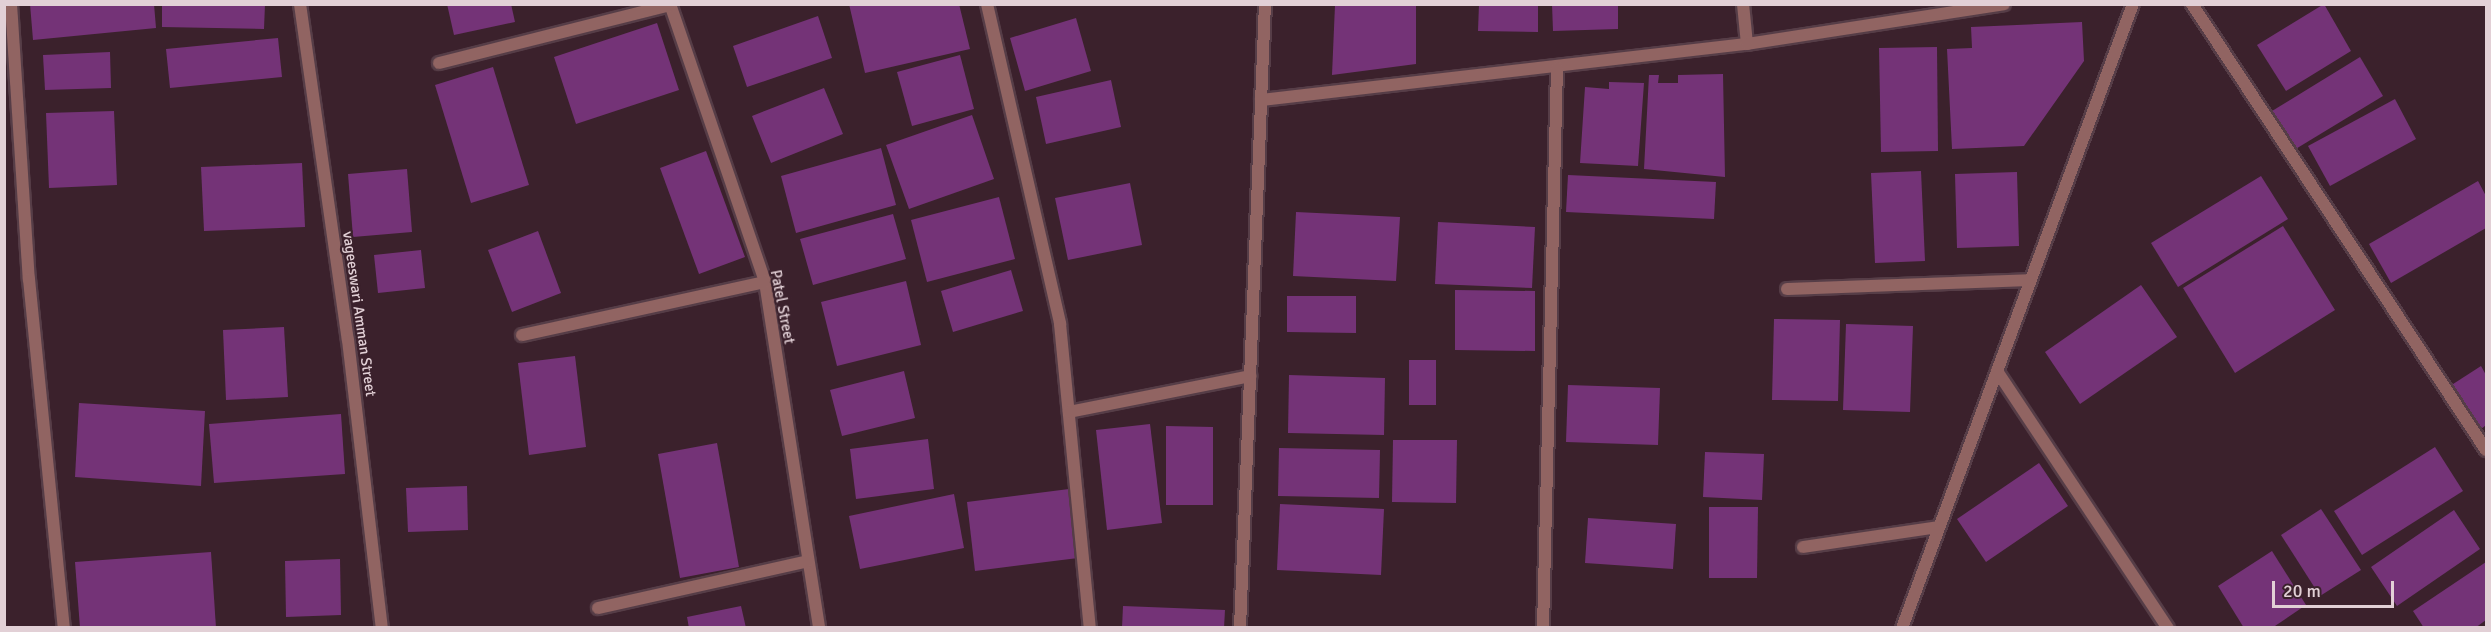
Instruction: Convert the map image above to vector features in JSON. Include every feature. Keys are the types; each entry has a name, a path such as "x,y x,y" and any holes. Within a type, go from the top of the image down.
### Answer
{"street":[{"path":"11,4 29,279 64,627"},
{"name":"vageeswari Amman Street","path":"300,4 348,340 382,627"},
{"path":"987,4 1060,324 1090,627"},
{"path":"1240,627 1265,4"},
{"path":"1743,4 1747,44"},
{"path":"1261,100 1557,68 1747,44 2004,4"},
{"path":"1902,627 2133,4"},
{"path":"2192,4 2487,450"},
{"path":"439,63 670,5"},
{"name":"Patel Street","path":"670,5 765,282 819,627"},
{"path":"1543,627 1557,68"},
{"path":"1787,290 2030,280"},
{"path":"522,335 765,282"},
{"path":"1996,371 2168,627"},
{"path":"1069,412 1250,376"},
{"path":"1803,547 1939,527"},
{"path":"598,608 808,561"}],"building":[{"path":"30,4 154,4 156,28 33,40"},
{"path":"162,4 265,4 264,29 162,27"},
{"path":"447,4 511,4 515,22 454,35"},
{"path":"849,4 959,4 970,49 865,73"},
{"path":"1479,4 1538,4 1538,32 1478,31"},
{"path":"1552,4 1618,4 1618,29 1553,31"},
{"path":"2324,4 2351,51 2286,91 2257,45"},
{"path":"1335,5 1416,5 1416,64 1332,75"},
{"path":"818,16 832,58 747,87 733,46"},
{"path":"1076,18 1091,71 1025,91 1010,38"},
{"path":"2082,22 2084,61 2024,146 1952,149 1947,49 1972,48 1971,27"},
{"path":"657,23 679,90 576,124 554,57"},
{"path":"278,38 282,77 170,88 166,49"},
{"path":"1937,47 1938,151 1881,152 1879,48"},
{"path":"110,52 111,88 45,90 43,55"},
{"path":"960,55 974,109 912,126 897,72"},
{"path":"2360,57 2383,96 2294,150 2272,111"},
{"path":"493,67 529,185 471,203 435,85"},
{"path":"1723,74 1725,177 1644,169 1649,75 1659,75 1658,83 1678,83 1678,75"},
{"path":"1111,80 1121,127 1046,144 1036,97"},
{"path":"1609,82 1644,83 1638,166 1580,163 1585,87 1609,89"},
{"path":"824,88 843,134 771,163 752,116"},
{"path":"2395,99 2416,139 2330,186 2308,146"},
{"path":"114,111 117,185 49,188 46,113"},
{"path":"972,115 994,179 909,209 886,145"},
{"path":"881,148 896,205 796,233 781,176"},
{"path":"706,151 745,257 699,274 660,168"},
{"path":"302,163 305,227 204,231 201,167"},
{"path":"407,169 412,232 353,237 348,174"},
{"path":"1921,171 1925,261 1875,263 1871,173"},
{"path":"2017,172 2019,246 1957,248 1955,174"},
{"path":"1568,175 1716,182 1714,219 1566,212"},
{"path":"2261,176 2288,219 2178,287 2151,243"},
{"path":"2478,181 2486,196 2486,228 2391,283 2369,244"},
{"path":"1130,183 1142,245 1068,260 1055,198"},
{"path":"999,197 1015,259 927,282 911,220"},
{"path":"1296,212 1400,217 1396,281 1293,276"},
{"path":"893,214 906,259 813,285 800,239"},
{"path":"1438,222 1535,227 1532,288 1435,284"},
{"path":"2283,226 2335,310 2235,373 2183,288"},
{"path":"538,231 561,293 512,312 488,250"},
{"path":"421,250 425,288 378,293 374,255"},
{"path":"1011,270 1023,311 953,332 941,291"},
{"path":"906,281 921,345 837,366 821,302"},
{"path":"2141,285 2177,337 2080,404 2045,352"},
{"path":"1455,290 1535,291 1535,351 1455,350"},
{"path":"1287,296 1356,296 1356,333 1287,332"},
{"path":"1774,319 1840,320 1838,401 1772,400"},
{"path":"1846,324 1913,326 1910,412 1843,410"},
{"path":"284,327 288,397 226,400 223,330"},
{"path":"575,356 586,447 529,455 518,363"},
{"path":"1409,360 1436,360 1436,405 1409,405"},
{"path":"2481,366 2486,375 2486,425 2480,430 2450,386"},
{"path":"904,371 915,418 842,436 830,390"},
{"path":"1289,375 1385,378 1384,435 1288,433"},
{"path":"1568,385 1660,388 1658,445 1566,442"},
{"path":"79,403 205,411 201,486 75,477"},
{"path":"341,414 345,474 214,483 209,424"},
{"path":"1150,424 1162,523 1107,530 1096,430"},
{"path":"1166,426 1213,427 1213,505 1166,505"},
{"path":"928,439 934,489 856,499 850,449"},
{"path":"1393,440 1457,440 1456,503 1392,502"},
{"path":"717,443 739,567 680,578 658,454"},
{"path":"2435,447 2463,491 2362,555 2334,511"},
{"path":"1279,448 1380,450 1379,498 1278,496"},
{"path":"1705,452 1764,454 1762,500 1703,497"},
{"path":"2039,463 2068,506 1986,562 1957,519"},
{"path":"467,486 468,530 408,532 406,488"},
{"path":"1069,489 1078,558 975,571 967,502"},
{"path":"954,494 964,548 860,569 849,516"},
{"path":"1280,504 1384,509 1381,575 1277,570"},
{"path":"1709,507 1758,507 1757,578 1709,578"},
{"path":"2321,509 2361,570 2320,596 2281,535"},
{"path":"2454,510 2480,549 2397,606 2371,567"},
{"path":"1588,518 1676,524 1673,569 1585,563"},
{"path":"2272,551 2306,605 2272,628 2244,628 2218,586"},
{"path":"211,552 216,628 80,628 75,562"},
{"path":"340,559 341,615 286,617 285,561"},
{"path":"2486,562 2486,620 2475,628 2424,628 2413,611"},
{"path":"741,606 746,628 689,628 687,617"},
{"path":"1123,606 1225,610 1224,628 1122,628"}]}
